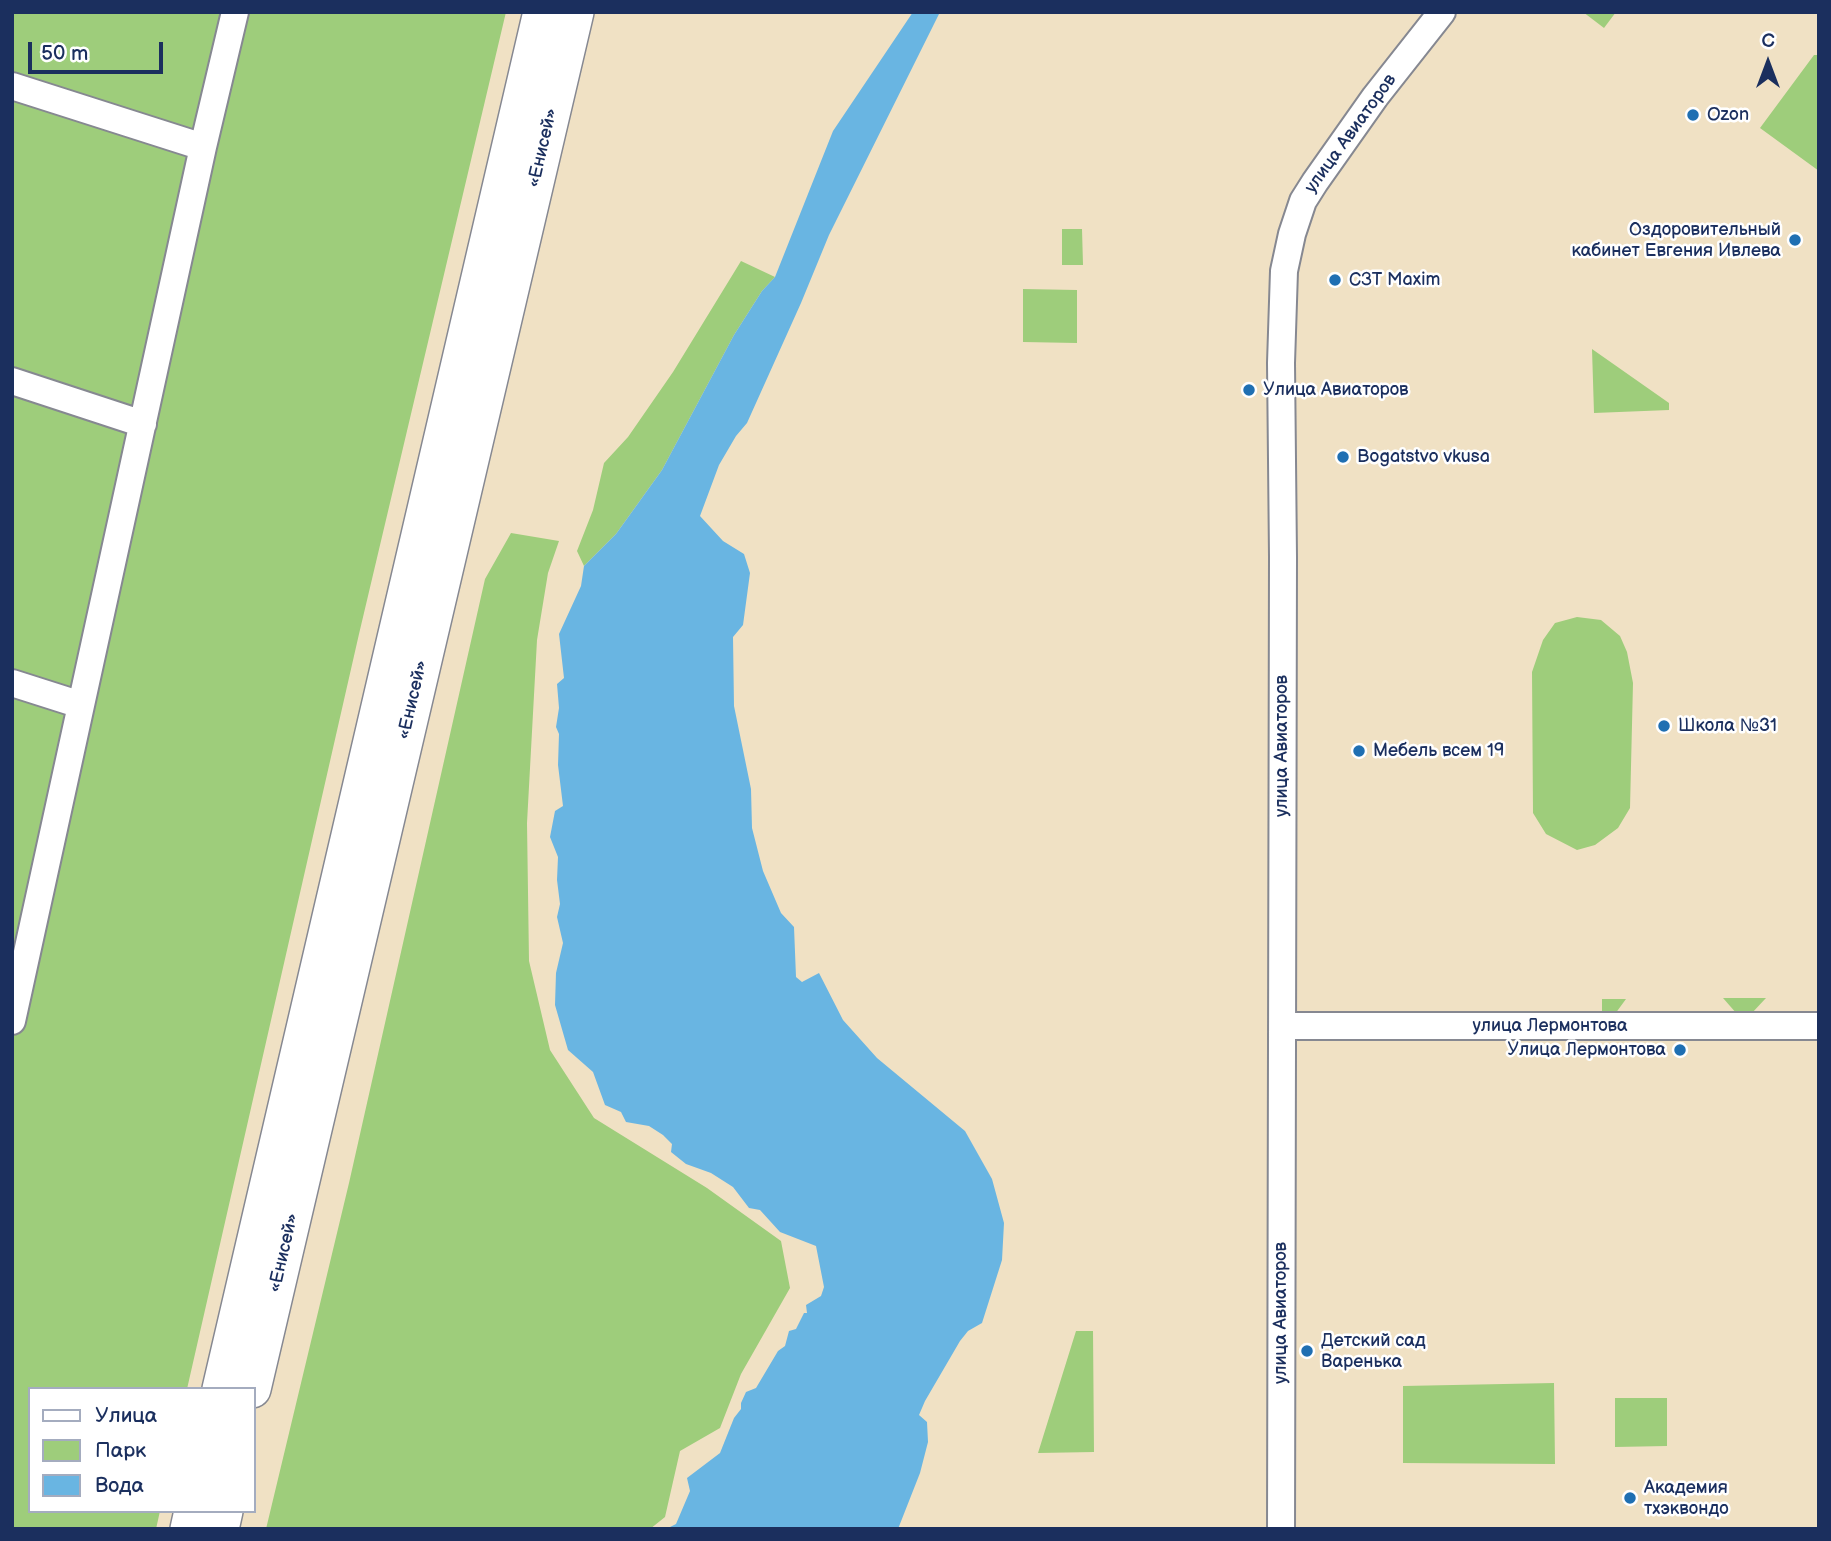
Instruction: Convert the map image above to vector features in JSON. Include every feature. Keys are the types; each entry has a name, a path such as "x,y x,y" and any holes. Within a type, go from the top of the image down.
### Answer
{"highway":[{"name":"«Енисей»","path":"222,1387 542,12"},
{"name":"«Енисей»","path":"252,1387 575,12"}],"street":[{"path":"12,1021 16,988 235,12"},
{"name":"улица Авиаторов","path":"1281,1529 1282,302 1287,253 1303,201 1315,182 1375,97 1442,12"},
{"path":"12,86 203,147"},
{"path":"12,382 143,424"},
{"path":"12,683 81,705"},
{"name":"улица Лермонтова","path":"1282,1026 1819,1026"}],"green space":[{"path":"12,12 506,12 359,634 187,1387 28,1387 28,1513 160,1513 156,1529 12,1529"},
{"path":"1583,12 1616,12 1604,28"},
{"path":"1814,55 1819,55 1819,171 1760,128"},
{"path":"1062,229 1082,229 1083,265 1062,265"},
{"path":"741,261 775,277 762,291 734,335 662,470 616,534 584,566 577,551 593,510 604,463 628,437 673,372"},
{"path":"1023,289 1077,290 1077,343 1023,342"},
{"path":"1592,349 1669,403 1669,410 1594,413"},
{"path":"511,533 559,541 548,573 537,640 527,823 529,961 550,1050 594,1118 707,1188 781,1241 790,1288 741,1374 720,1428 680,1451 665,1517 650,1529 266,1529 349,1183 485,579"},
{"path":"1577,617 1601,620 1620,636 1627,652 1633,683 1630,808 1618,828 1595,845 1577,850 1546,834 1533,813 1532,672 1543,640 1555,623"},
{"path":"1723,998 1766,998 1751,1014 1737,1014"},
{"path":"1602,999 1626,999 1615,1014 1602,1014"},
{"path":"1076,1331 1093,1331 1094,1452 1038,1453"},
{"path":"1554,1383 1555,1464 1403,1463 1403,1386"},
{"path":"1615,1398 1667,1398 1667,1446 1615,1447"}],"water":[{"path":"913,12 940,12 829,235 747,423 719,465 700,516 723,541 744,554 750,573 743,625 733,637 734,706 751,789 752,828 763,871 781,913 794,927 796,977 802,982 819,973 843,1020 877,1058 965,1131 992,1179 1004,1223 1002,1260 982,1323 968,1331 960,1341 919,1415 927,1422 928,1442 920,1473 898,1529 666,1529 676,1524 690,1491 687,1478 720,1453 746,1392 756,1388 778,1351 785,1346 789,1331 796,1329 804,1313 807,1313 806,1305 821,1296 824,1287 816,1246 780,1232 760,1210 749,1208 733,1187 711,1173 686,1164 671,1152 672,1144 663,1135 649,1126 626,1122 621,1112 605,1105 593,1072 568,1050 555,1005 556,973 563,943 557,917 560,904 558,857 550,837 555,811 563,806 558,765 559,734 556,727 559,708 557,684 564,678 559,634 581,586 584,566 616,534 662,470 734,335 762,291 775,277 833,131"}],"place":[{"name":"Ozon","path":"1693,115"},
{"name":"Оздоровительный кабинет Евгения Ивлева","path":"1795,240"},
{"name":"СЗТ Maxim","path":"1335,280"},
{"name":"Улица Авиаторов","path":"1249,390"},
{"name":"Bogatstvo vkusa","path":"1343,457"},
{"name":"Школа №31","path":"1664,726"},
{"name":"Мебель всем 19","path":"1359,751"},
{"name":"Улица Лермонтова","path":"1680,1050"},
{"name":"Детский сад Варенька","path":"1307,1351"},
{"name":"Академия тхэквондо","path":"1630,1498"}]}
